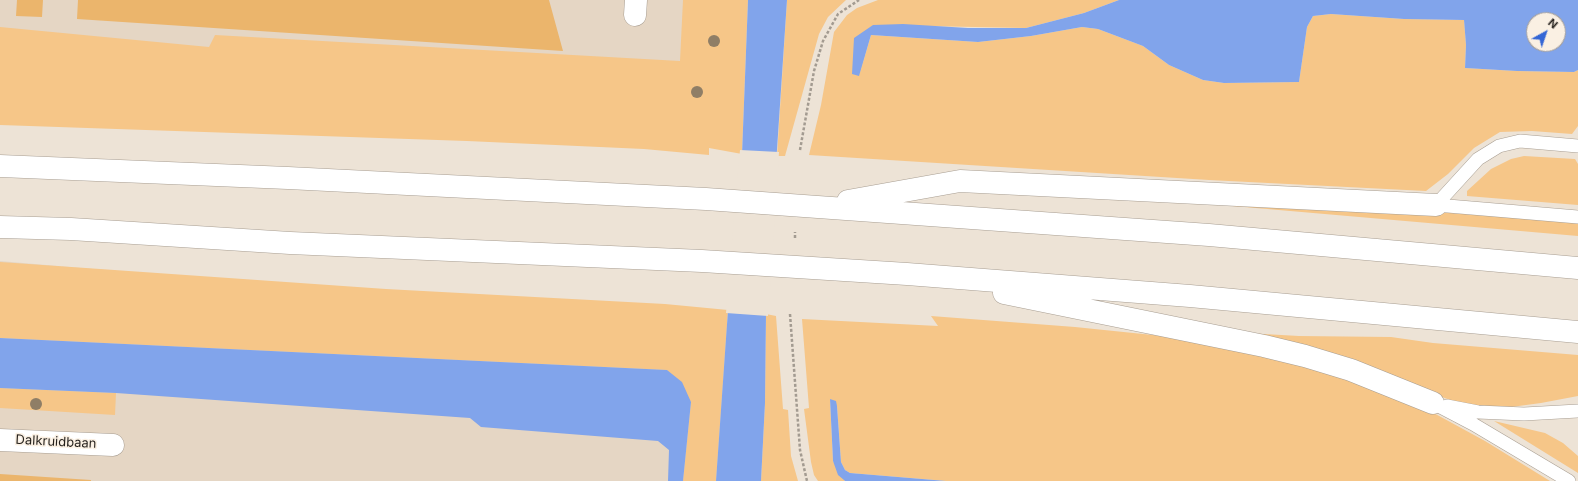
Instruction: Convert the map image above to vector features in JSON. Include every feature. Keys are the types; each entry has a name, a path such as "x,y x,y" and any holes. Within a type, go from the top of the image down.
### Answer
{"main road":[{"path":"0,166 288,178 706,199 1209,235 1578,268"},
{"path":"816,207 960,181 1436,206"},
{"path":"0,227 71,229 298,243 702,261 907,274 1190,296 1578,332"},
{"path":"907,274 1298,354 1352,370 1433,403"},
{"name":"Dalkruidbaan","path":"0,440 113,445"}],"lane":[{"path":"1436,206 1478,159 1499,146 1520,141 1578,146"},
{"path":"1436,206 1578,216"},
{"path":"1433,403 1478,412 1524,414 1578,411"},
{"path":"1433,403 1473,424 1569,481"}],"path":[{"path":"800,150 814,71 823,41 838,14 859,0"},
{"path":"794,238 795,232"},
{"path":"790,314 800,450 807,481"}],"shaded area":[{"path":"0,0 701,0 699,83 0,70"},
{"path":"683,0 748,0 742,154 709,148 709,155 644,149 467,141 0,125 0,27 209,47 215,35 680,61"},
{"path":"787,0 846,0 828,17 819,34 785,156 777,156"},
{"path":"878,0 1119,0 1084,13 1026,28 873,25 859,76 871,35 978,42 1031,36 1082,27 1098,29 1143,46 1169,65 1203,80 1224,83 1299,82 1307,27 1313,16 1331,14 1404,19 1464,20 1466,45 1465,68 1517,71 1574,72 1578,70 1578,126 1572,134 1532,131 1500,132 1474,148 1448,174 1426,191 1209,180 809,155 821,105 834,32 847,15 857,8"},
{"path":"1524,156 1575,159 1578,164 1578,205 1467,196 1467,191 1491,169 1511,159"},
{"path":"1221,205 1422,211 1578,222 1578,236"},
{"path":"0,261 755,326 744,481 0,481"},
{"path":"0,262 386,289 665,304 728,310 716,481 683,481 691,402 667,370 0,338"},
{"path":"766,314 776,316 783,409 788,410 791,456 798,481 761,481 765,403"},
{"path":"931,316 1075,327 1211,341 1353,379 1430,411 1485,441 1550,481 946,481 850,473 845,470 841,462 837,406 830,399 833,461 845,481 818,481 814,475 811,462 804,409 809,408 802,319 938,326"},
{"path":"1246,333 1299,336 1391,337 1433,343 1578,355 1578,396 1511,407 1471,405 1450,400 1397,380"},
{"path":"0,388 116,393 115,415 0,408"},
{"path":"1494,421 1545,433 1563,443 1578,456 1578,473"}],"water":[{"path":"748,0 787,0 766,314 765,403 761,481 716,481 728,310 742,154"},
{"path":"1119,0 1578,0 1578,70 1574,72 1517,71 1465,68 1466,45 1464,20 1404,19 1331,14 1313,16 1307,27 1299,82 1224,83 1203,80 1169,65 1143,46 1098,29 1082,27 1031,36 978,42 871,35 859,76 852,74 854,38 873,25 903,24 968,28 1026,28 1084,13"},
{"path":"0,338 667,370 682,382 691,402 683,481 668,481 669,450 658,441 481,427 470,418 116,393 0,388"},
{"path":"830,399 836,401 841,462 845,470 850,473 946,481 845,481 838,475 833,461"}],"pier":[{"path":"740,150 779,152 768,316 726,313"}],"building":[{"path":"17,0 43,0 42,17 16,16"},
{"path":"78,0 549,0 563,51 77,19"},
{"path":"0,474 91,480 91,481 0,481"}]}
